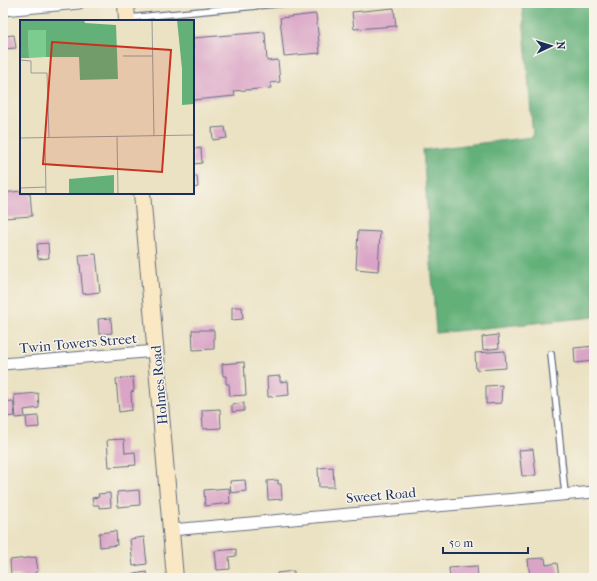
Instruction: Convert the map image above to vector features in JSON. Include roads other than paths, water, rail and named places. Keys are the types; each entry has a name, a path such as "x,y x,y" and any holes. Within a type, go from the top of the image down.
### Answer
{"main road":[{"name":"Holmes Road","path":"142,194 176,578"}],"street":[{"path":"3,10 79,3"},
{"name":"Twin Towers Street","path":"3,364 156,351"},
{"name":"Sweet Road","path":"171,530 594,492"}],"lane":[{"path":"126,14 287,3"},
{"path":"551,354 565,494"}]}
